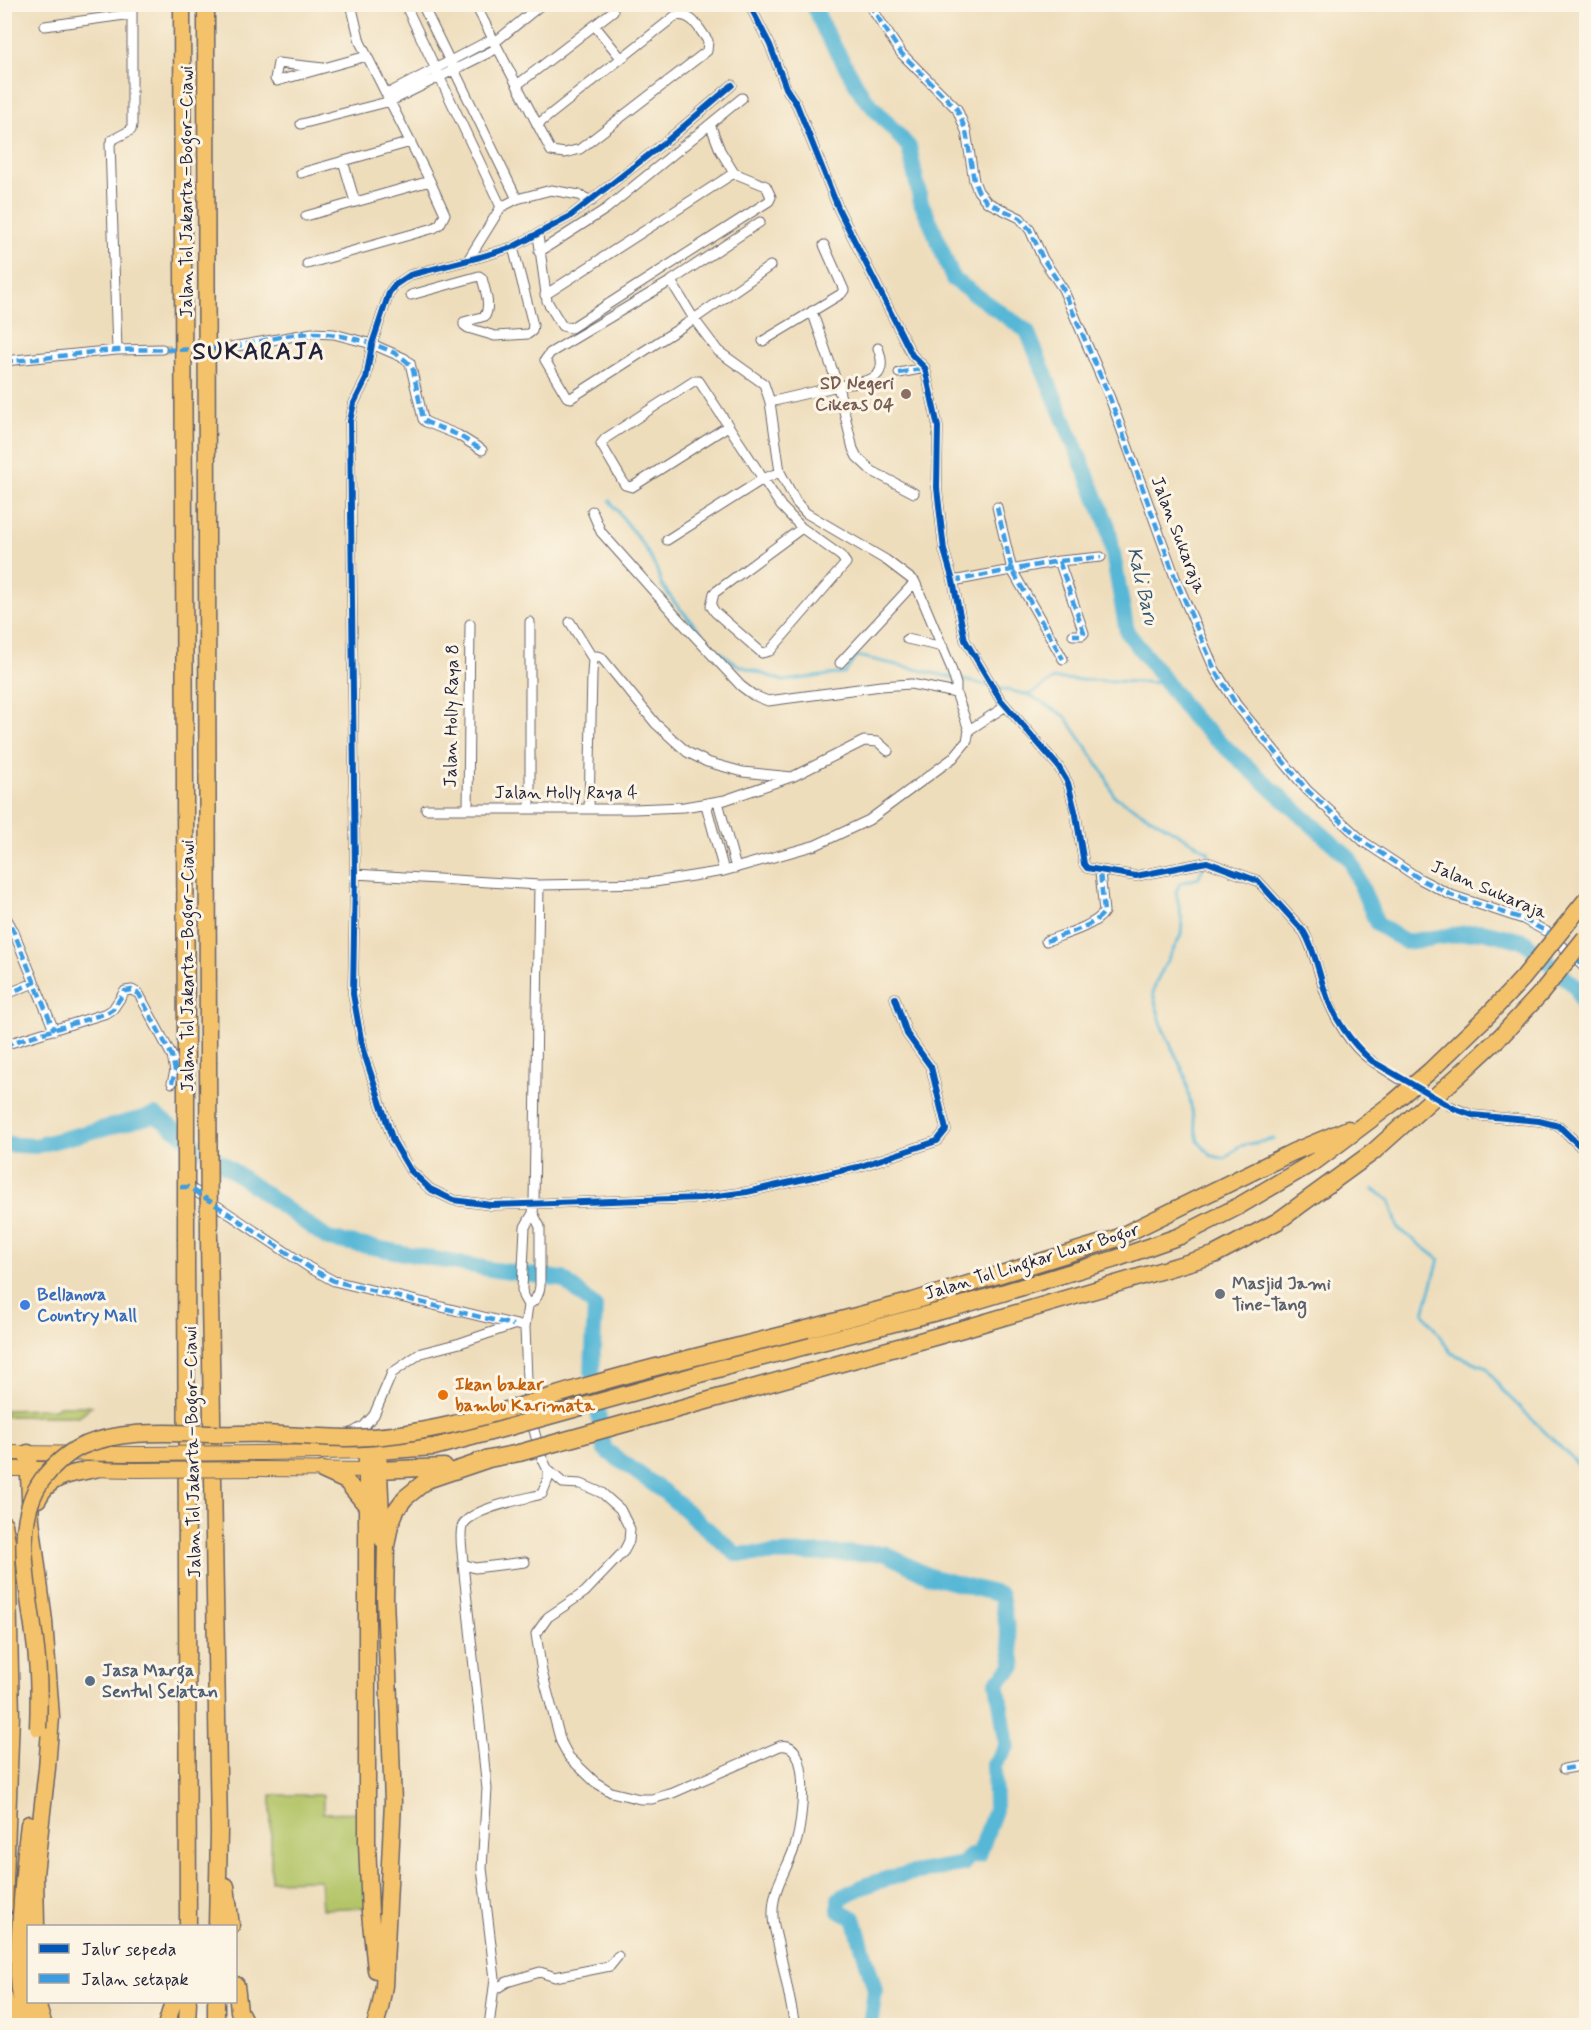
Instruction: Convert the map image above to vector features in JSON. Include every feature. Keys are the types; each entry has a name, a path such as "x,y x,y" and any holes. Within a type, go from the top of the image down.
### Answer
{"highway":[{"name":"Jalan Tol Jakarta–Bogor–Ciawi","path":"182,4 188,1925"},
{"name":"Jalan Tol Jakarta–Bogor–Ciawi","path":"206,4 209,1240 219,1832 217,1925"},
{"path":"207,77 216,4"},
{"name":"Jalan Tol Lingkar Luar Bogor","path":"373,1452 434,1447 509,1427 956,1307 1115,1259 1180,1236 1237,1207 1317,1160 1394,1102 1489,1014 1522,979 1587,900"},
{"path":"373,1470 435,1468 519,1453 966,1328 1214,1255 1278,1221 1373,1152 1459,1075 1541,993 1586,937"},
{"path":"28,2025 20,1995 18,1971 25,1855 34,1790 38,1728 38,1661 24,1530 29,1505 42,1481 79,1447 103,1439 142,1434 261,1434 346,1438 380,1436 435,1429 489,1416 596,1384 913,1300 1115,1239 1293,1152 1369,1120"},
{"path":"373,1452 385,1597 393,1802 384,1986 375,2025"},
{"path":"385,1597 386,1546 390,1525 396,1510 405,1498 428,1480 489,1459"},
{"path":"28,1461 31,1520 44,1621 51,1717 35,1874 36,1925"},
{"path":"31,1520 38,1497 51,1482 60,1477 95,1469"},
{"path":"322,1470 346,1481 366,1505"},
{"path":"363,2025 373,1999 377,1976 370,1913 367,1842 366,1505 373,1470"},
{"path":"4,1524 7,1542 11,1715 4,1908"},
{"path":"219,1832 231,1925"},
{"path":"237,1993 239,2011 248,2025"},
{"path":"4,1996 12,2025"},
{"path":"38,2003 44,2025"},
{"path":"166,2025 172,2003"},
{"path":"187,2025 188,2003"},
{"path":"216,2003 216,2025"}],"main road":[{"path":"4,1469 28,1461 137,1454 373,1452"},
{"path":"4,1453 28,1461 95,1469 373,1470"}],"street":[{"path":"307,264 440,224 445,214 358,37 351,4"},
{"path":"405,4 501,207"},
{"path":"422,4 517,198"},
{"path":"475,4 494,43 517,85 537,125 551,151 565,153 580,149 707,51 708,41 691,18 675,16 537,125"},
{"path":"301,124 389,98 494,43 542,4"},
{"path":"749,4 770,45 786,88 797,105 839,210 912,355 925,368 938,427 937,488 944,550 965,640 990,684 1058,766 1068,783 1084,864 1087,868 1100,872 1136,876 1204,862 1245,874 1258,881 1304,932 1310,942 1327,999 1344,1029 1360,1051 1371,1061 1400,1079"},
{"name":"Jalan Sukaraja","path":"869,4 900,53 957,109 966,130 974,181 978,191 987,202 1020,218 1030,230 1043,259 1063,289 1110,398 1184,598 1215,670 1236,704 1307,790 1364,842 1441,890 1522,919 1549,933 1587,969"},
{"path":"45,26 132,9 132,125 131,130 112,140 110,144 117,350"},
{"path":"517,85 614,11"},
{"path":"595,26 621,58"},
{"path":"323,68 367,56"},
{"path":"732,85 569,217 513,247 410,275 395,285 389,293 372,344 366,380 354,403 350,421 355,874 353,994 356,1014 363,1050 393,1141 411,1170 430,1189 453,1200 491,1205 702,1198 747,1192 858,1167 937,1141 946,1131 931,1067 907,1034 896,998"},
{"path":"539,252 606,208 742,98"},
{"path":"538,235 545,295 562,326 571,328 769,201 771,196 766,186 734,173 720,150 710,124"},
{"path":"301,173 411,142"},
{"path":"343,161 355,202"},
{"path":"545,295 734,173"},
{"path":"306,216 430,181"},
{"path":"468,260 501,207 517,198 551,190 579,195 591,201"},
{"path":"760,222 671,281 550,353 545,359 546,363 567,397 571,398 694,319 770,266"},
{"path":"763,341 844,290 824,245"},
{"path":"485,316 464,322 464,325 495,336 528,334 532,331 530,311 513,247"},
{"path":"411,295 479,276 482,278 488,308 485,316 495,336"},
{"path":"355,874 539,885 648,883 724,871 816,845 869,820 953,758 967,741 969,730 950,665 915,582 886,560 806,513 796,502 780,472 770,402 764,384 718,351 694,319 671,281"},
{"path":"530,311 551,309"},
{"path":"812,311 838,386 853,449 872,471 914,493"},
{"path":"226,348 312,333 334,334 372,344 410,363 423,418 426,422 458,435 482,450"},
{"path":"770,402 871,380 882,368 883,361 878,348"},
{"path":"4,361 117,350 162,349"},
{"path":"899,373 925,368"},
{"path":"728,426 632,488 625,485 601,446 601,441 694,381 699,381 781,506 802,528 841,556 846,563 770,651 762,653 715,612 711,606 714,593 802,528"},
{"path":"667,540 763,479 780,472"},
{"path":"997,507 1012,570 1063,659"},
{"path":"592,511 601,532 673,613 741,686 760,699 768,701 911,684 956,688"},
{"path":"953,581 1059,561 1101,557"},
{"path":"1059,561 1084,633 1072,635"},
{"path":"840,663 915,582"},
{"path":"530,622 530,809"},
{"path":"570,622 593,658 589,809"},
{"name":"Jalan Holly Raya 8","path":"468,809 470,624"},
{"path":"907,639 943,647"},
{"path":"593,658 600,657 656,724 687,752 707,762 743,772 792,777"},
{"path":"969,730 1003,702"},
{"name":"Jalan Holly Raya 4","path":"426,809 659,809 706,805 792,777 864,741 878,742 888,751"},
{"path":"718,802 736,868"},
{"path":"706,805 724,871"},
{"path":"1046,941 1095,921 1103,915 1100,872"},
{"path":"489,2025 495,1979 482,1868 487,1789 463,1564 462,1528 468,1517 494,1507 542,1494 549,1479 528,1408 525,1327 528,1305 523,1296 522,1285 525,1227 533,1213 534,1202 539,885"},
{"path":"4,914 13,930 54,1030"},
{"path":"4,995 34,983"},
{"path":"4,1045 107,1013 113,1009 125,991 132,990 139,994 172,1056 175,1071 172,1083"},
{"path":"1450,1106 1472,1115 1539,1121 1559,1126 1587,1152"},
{"path":"180,1187 189,1187 310,1268 334,1281 525,1327"},
{"path":"528,1305 535,1301 540,1286 541,1232 533,1213"},
{"path":"343,1452 346,1436 364,1426 374,1414 392,1373 422,1353 513,1325"},
{"path":"548,1470 563,1483 581,1484 602,1493 620,1509 630,1529 629,1541 624,1551 585,1592 548,1617 536,1634 542,1672 561,1742 568,1757 595,1782 611,1792 640,1799 652,1799 674,1793 780,1746 786,1744 794,1749 800,1763 803,1808 796,1843 774,1895 772,1915 795,2025"},
{"path":"463,1564 475,1568 525,1562"},
{"path":"1564,1768 1587,1765"},
{"path":"494,1990 507,1982 540,1972 555,1977 610,1966 618,1956"}],"green space":[{"path":"60,1406 92,1406 79,1416 5,1416 5,1410 54,1409"},
{"path":"271,1795 323,1795 323,1813 367,1812 370,1907 322,1909 320,1880 271,1881"}],"waterway":[{"name":"Kali Baru","path":"813,4 825,31 863,96 909,147 921,203 953,279 1027,331 1108,526 1127,632 1193,718 1350,859 1377,924 1406,942 1482,931 1524,941 1576,987 1586,1011"},
{"path":"610,501 644,546 662,585 675,603 717,650 738,665 783,681 845,673 857,656 990,686"},
{"path":"997,688 1029,695 1054,679 1167,683"},
{"path":"1029,695 1065,716 1105,775 1114,796 1209,852 1207,856"},
{"path":"1204,864 1199,878 1180,883 1176,892 1182,921 1181,935 1155,984 1153,994 1163,1029 1185,1075 1198,1141 1210,1155 1225,1159 1239,1146 1274,1139"},
{"path":"4,1144 35,1146 155,1115 328,1239 495,1270 563,1279 595,1307 592,1371 604,1449 663,1491 736,1554 884,1553 929,1576 1001,1595 1014,1666 997,1682 1007,1746 994,1765 995,1810 979,1855 970,1856 963,1864 883,1880 839,1899 839,1911 854,1918 875,1990 870,2026"},
{"path":"1373,1189 1390,1201 1398,1228 1439,1259 1424,1313 1451,1353 1486,1367 1502,1390 1586,1472"}],"tunnel":[{"path":"162,349 226,348"},
{"path":"1410,1085 1450,1106"}],"marked path":[{"path":"869,4 901,53 957,109 966,131 974,181 978,191 987,202 1020,218 1030,230 1043,259 1063,289 1110,398 1176,580 1215,670 1236,704 1307,790 1364,842 1420,879 1451,895 1523,919 1549,933"},
{"path":"4,361 118,350 187,350 238,346 304,333 338,336 384,348 407,362 413,370 423,419 458,435 482,450"},
{"path":"899,373 925,368"},
{"path":"997,507 1012,570 1063,659"},
{"path":"953,581 1059,561 1101,557"},
{"path":"1059,561 1084,633 1073,635"},
{"path":"1046,941 1086,926 1104,912 1100,872"},
{"path":"4,914 13,930 54,1030"},
{"path":"1578,961 1586,969"},
{"path":"4,995 34,983"},
{"path":"4,1045 107,1013 113,1009 125,991 132,990 139,994 172,1056 175,1071 172,1083"},
{"path":"180,1187 189,1187 310,1268 334,1281 513,1325"},
{"path":"1564,1769 1586,1765"}],"cycle path":[{"path":"749,4 770,45 786,88 797,105 839,210 912,355 925,368 938,427 937,488 944,550 965,640 1000,699 1058,766 1068,783 1084,864 1087,868 1136,876 1207,862 1258,881 1304,932 1338,1020 1350,1038 1372,1061 1455,1109 1472,1115 1539,1121 1559,1126 1586,1152"},
{"path":"732,85 669,139 569,217 513,247 410,275 395,285 389,293 372,344 366,379 354,403 350,421 355,874 353,994 363,1050 393,1141 410,1170 430,1189 453,1200 491,1205 702,1198 747,1192 858,1167 937,1141 946,1130 931,1067 907,1034 895,998"}],"place":[{"name":"SD Negeri Cikeas 04","path":"906,394"},
{"name":"Masjid Jami Tine-Tang","path":"1220,1294"},
{"name":"Bellanova Country Mall","path":"25,1305"},
{"name":"Ikan bakar bambu Karimata","path":"443,1395"},
{"name":"Jasa Marga Sentul Selatan","path":"90,1681"}],"district":[{"name":"SUKARAJA","path":"259,352"}]}
